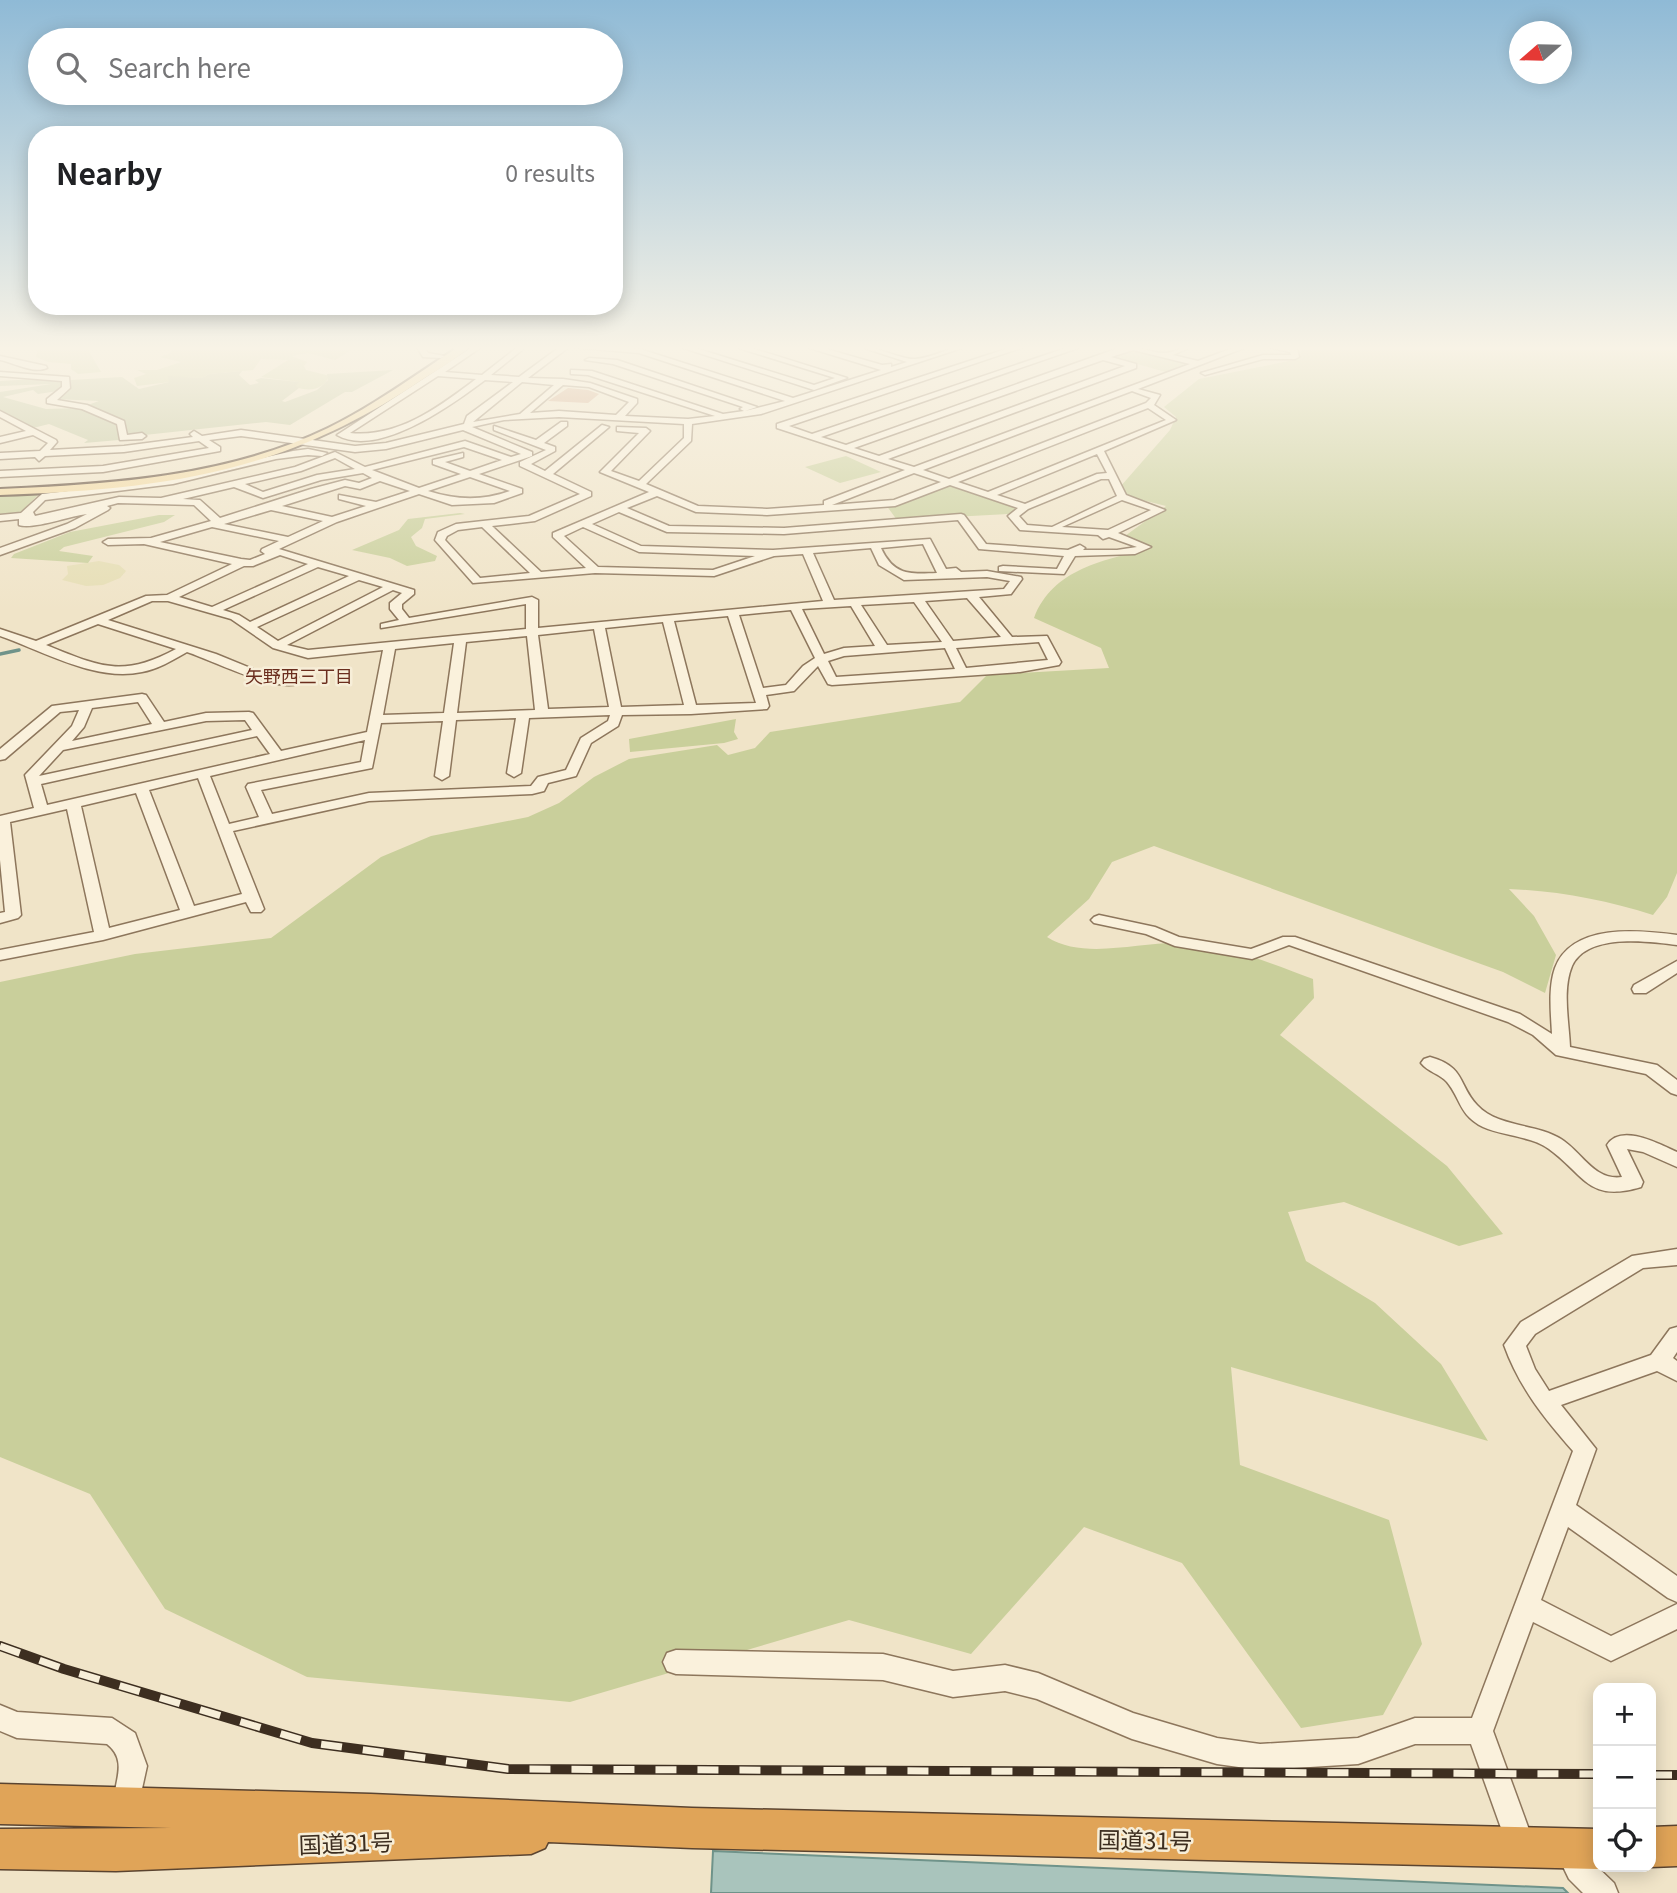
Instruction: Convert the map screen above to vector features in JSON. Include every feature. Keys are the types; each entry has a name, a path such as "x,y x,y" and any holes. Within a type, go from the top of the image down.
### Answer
{"highway":[{"name":"国道31号","path":"0,1804 692,1828 1583,1850"},
{"name":"国道31号","path":"0,1849 117,1851 692,1828"},
{"path":"1656,1847 1677,1846"}],"main road":[{"path":"300,441 312,434"},
{"path":"0,490 90,488 170,477 243,461 317,434"}],"street":[{"path":"0,440 24,434"},
{"path":"26,473 53,442 38,434"},
{"path":"123,434 123,438 152,434"},
{"path":"0,474 138,464 217,449 193,434"},
{"path":"0,456 124,449 227,434"},
{"path":"251,434 338,449 377,448 427,434"},
{"path":"342,434 385,434"},
{"path":"169,598 333,520 529,454 483,434"},
{"path":"501,605 440,540 442,534 456,527 531,519 588,494 523,464 552,449 514,434"},
{"path":"538,443 550,434"},
{"path":"547,474 597,434"},
{"path":"644,434 605,472 696,509 767,512 895,503 1070,435"},
{"path":"640,485 688,439 688,434"},
{"path":"804,434 1025,507"},
{"path":"811,437 819,434"},
{"path":"845,448 884,434"},
{"path":"878,458 944,434"},
{"path":"821,509 824,504 1010,434"},
{"path":"988,495 1136,434"},
{"path":"236,484 263,495 320,477 363,470 465,444 510,460"},
{"path":"23,517 42,497 152,485 216,474 293,453 314,451 335,455 380,478 452,502 494,500 519,491 436,462 482,450"},
{"path":"584,524 639,549 773,553 872,548 926,541 943,572 991,569 1060,572 1072,552 1160,510 1122,497 1102,453 1096,450"},
{"path":"165,500 236,484 335,455"},
{"path":"620,509 667,529 784,531 961,517 983,547 1072,552 1140,552 1146,547 1108,533 1024,528 1013,516 1025,507 1100,476 1110,475"},
{"path":"108,542 150,541 271,507 324,488 345,483 360,486 380,478"},
{"path":"142,499 152,485"},
{"path":"595,570 557,535 655,493"},
{"path":"342,497 376,505"},
{"path":"1056,530 1057,526 1122,497"},
{"path":"0,518 23,517 85,503 142,499 197,502 213,522 288,540"},
{"path":"0,552 44,537 50,531 71,526 106,508 23,523 26,521 114,501"},
{"path":"271,507 333,520"},
{"path":"484,524 538,575"},
{"path":"150,541 148,542 249,564 279,552 314,565 392,586 410,592 396,603 396,609 406,622"},
{"path":"39,644 150,598 169,598 234,617 277,646 308,654 532,629 795,606 1007,592 1017,579 987,574 904,576 883,564 872,548"},
{"path":"872,548 874,565 914,598 949,644 961,672"},
{"path":"807,551 830,604"},
{"path":"477,581 595,570 714,573 773,553"},
{"path":"212,611 314,565"},
{"path":"248,626 358,576"},
{"path":"277,646 392,586"},
{"path":"970,594 1009,640"},
{"path":"385,626 532,600 532,629 542,715"},
{"path":"854,602 883,649"},
{"path":"761,692 790,688 820,657 883,649 1043,638 1055,662 832,681 820,657 795,606"},
{"path":"377,719 763,706 761,692 732,612"},
{"path":"668,618 691,710"},
{"path":"97,620 186,648 268,679 298,681"},
{"path":"224,829 369,797 539,788 544,780 571,773 586,741 614,723 615,713 599,624"},
{"path":"0,632 39,644 97,668 128,671 141,669 186,648"},
{"path":"442,776 461,637"},
{"path":"267,819 253,787 367,765 390,645"},
{"path":"0,757 56,709 142,698 160,726"},
{"path":"42,810 32,775 78,727 88,704"},
{"path":"60,747 206,717 248,716 277,755"},
{"path":"514,773 523,716"},
{"path":"33,782 260,732"},
{"path":"0,918 13,915 2,820 374,734"},
{"path":"0,955 103,935 188,912 254,903 203,774"},
{"path":"141,788 188,912"},
{"path":"73,803 103,935"},
{"path":"1099,920 1150,930 1175,941 1252,954 1289,940 1514,1018 1539,1031 1562,1051 1651,1069 1677,1089"},
{"path":"1562,1051 1563,969 1570,953 1581,947 1623,936 1677,940"},
{"path":"1640,989 1677,966"},
{"path":"1430,1063 1452,1077 1470,1109 1489,1122 1554,1143 1590,1176 1609,1186 1634,1182 1616,1145 1620,1141 1647,1146 1677,1160"},
{"path":"1521,1849 1480,1731 1585,1449 1544,1402 1522,1368 1515,1345 1528,1328 1639,1261 1677,1257"},
{"path":"1544,1402 1668,1366 1677,1335"},
{"path":"1562,1509 1677,1590"},
{"path":"1526,1605 1611,1649 1677,1616"},
{"path":"676,1662 883,1667 953,1684 1004,1678 1038,1686 1132,1726 1217,1751 1260,1757 1358,1751 1415,1731 1480,1731"},
{"path":"0,1718 17,1725 112,1731 126,1742 134,1766 117,1851"},
{"path":"1583,1850 1579,1869 1604,1893"}],"shaded area":[{"path":"99,561 119,565 126,571 120,578 103,585 86,586 62,580 68,574 67,566"}],"green space":[{"path":"74,434 119,434 119,440 84,443 88,440"},
{"path":"125,434 151,434 126,437"},
{"path":"1166,434 1677,434 1677,873 1667,897 1653,915 1582,897 1509,889 1534,916 1556,955 1545,993 1503,972 1154,846 1112,862 1089,899 1047,937 1078,948 1095,949 1167,943 1200,944 1250,956 1313,979 1314,998 1280,1035 1447,1166 1503,1234 1459,1246 1344,1202 1288,1212 1306,1261 1375,1303 1441,1364 1488,1441 1231,1367 1240,1465 1389,1520 1422,1644 1383,1715 1301,1728 1182,1563 1084,1527 971,1654 849,1620 570,1702 307,1677 165,1609 90,1494 0,1457 0,982 135,954 271,938 381,857 431,836 528,817 559,803 594,777 629,759 717,745 728,755 755,748 770,732 960,702 987,675 1109,668 1101,648 1034,618 1043,601 1067,577 1099,562 1152,548 1125,536 1166,506 1126,496 1120,487"},
{"path":"846,456 881,472 840,483 805,467"},
{"path":"954,485 1018,509 1008,514 897,520 886,505 898,504"},
{"path":"38,495 19,514 0,516 0,496"},
{"path":"465,514 425,519 422,528 411,537 416,546 437,556 435,561 407,566 390,558 352,550 399,530 408,519"},
{"path":"159,515 175,515 164,522 64,547 59,551 93,556 88,563 11,558 14,554 70,532"},
{"path":"736,719 734,732 738,739 724,743 630,752 629,739"}],"water":[{"path":"713,1851 1563,1888 1568,1893 711,1893"}],"waterway":[{"path":"0,654 19,650"}],"railway":[{"path":"0,1646 64,1669 312,1743 508,1769 1593,1774"},
{"path":"1656,1775 1677,1775"}],"district":[{"name":"矢野西三丁目","path":"299,675"}]}
